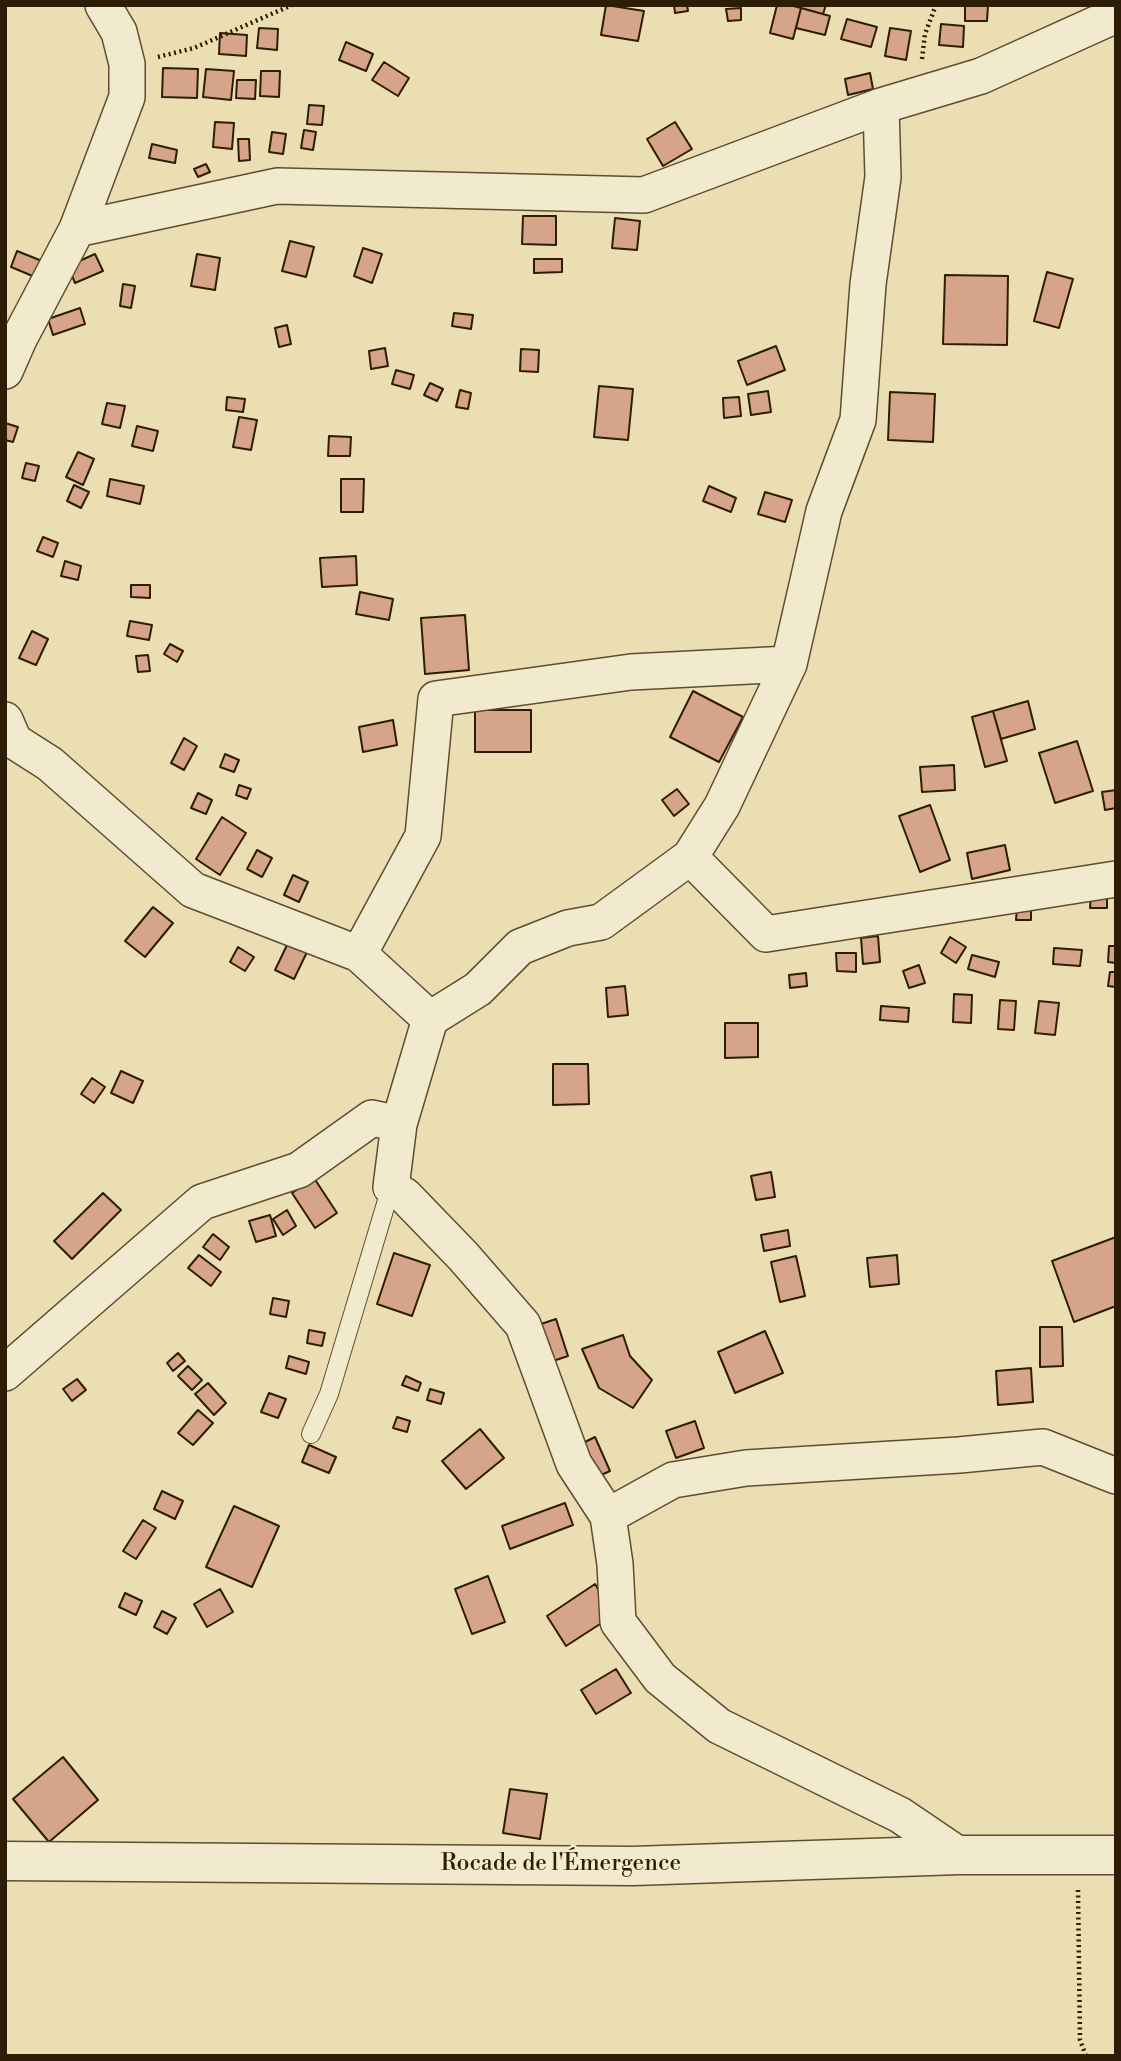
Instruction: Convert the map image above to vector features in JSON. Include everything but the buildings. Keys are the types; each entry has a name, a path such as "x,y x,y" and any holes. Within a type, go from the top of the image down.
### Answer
{"street":[{"path":"5,371 77,229 127,97 127,64 119,32 103,5"},
{"path":"77,229 277,186 644,195 881,106 981,76 1116,15"},
{"path":"881,106 883,177 868,284 859,420 824,511 789,664 722,806 690,857 601,922 568,928 520,947 478,989 430,1019 399,1124 391,1187 405,1196 463,1256 523,1325 573,1464 608,1516 615,1564 618,1622 660,1678 719,1726 900,1815 959,1855"},
{"path":"359,954 423,835 436,699 631,672 789,664"},
{"path":"5,720 14,741 50,764 193,890 359,954 430,1019"},
{"path":"690,857 766,934 1116,879"},
{"path":"5,1373 202,1202 299,1170 372,1118 399,1124"},
{"path":"608,1516 673,1480 746,1468 1043,1447 1116,1476"},
{"name":"Rocade de l'Émergence","path":"5,1861 633,1867 959,1855 1116,1855"}],"lane":[{"path":"311,1434 329,1394 391,1187"}],"path":[{"path":"127,64 194,48 292,5"},
{"path":"917,95 925,34 936,5"},
{"path":"1078,1856 1080,2040 1086,2056"}]}
